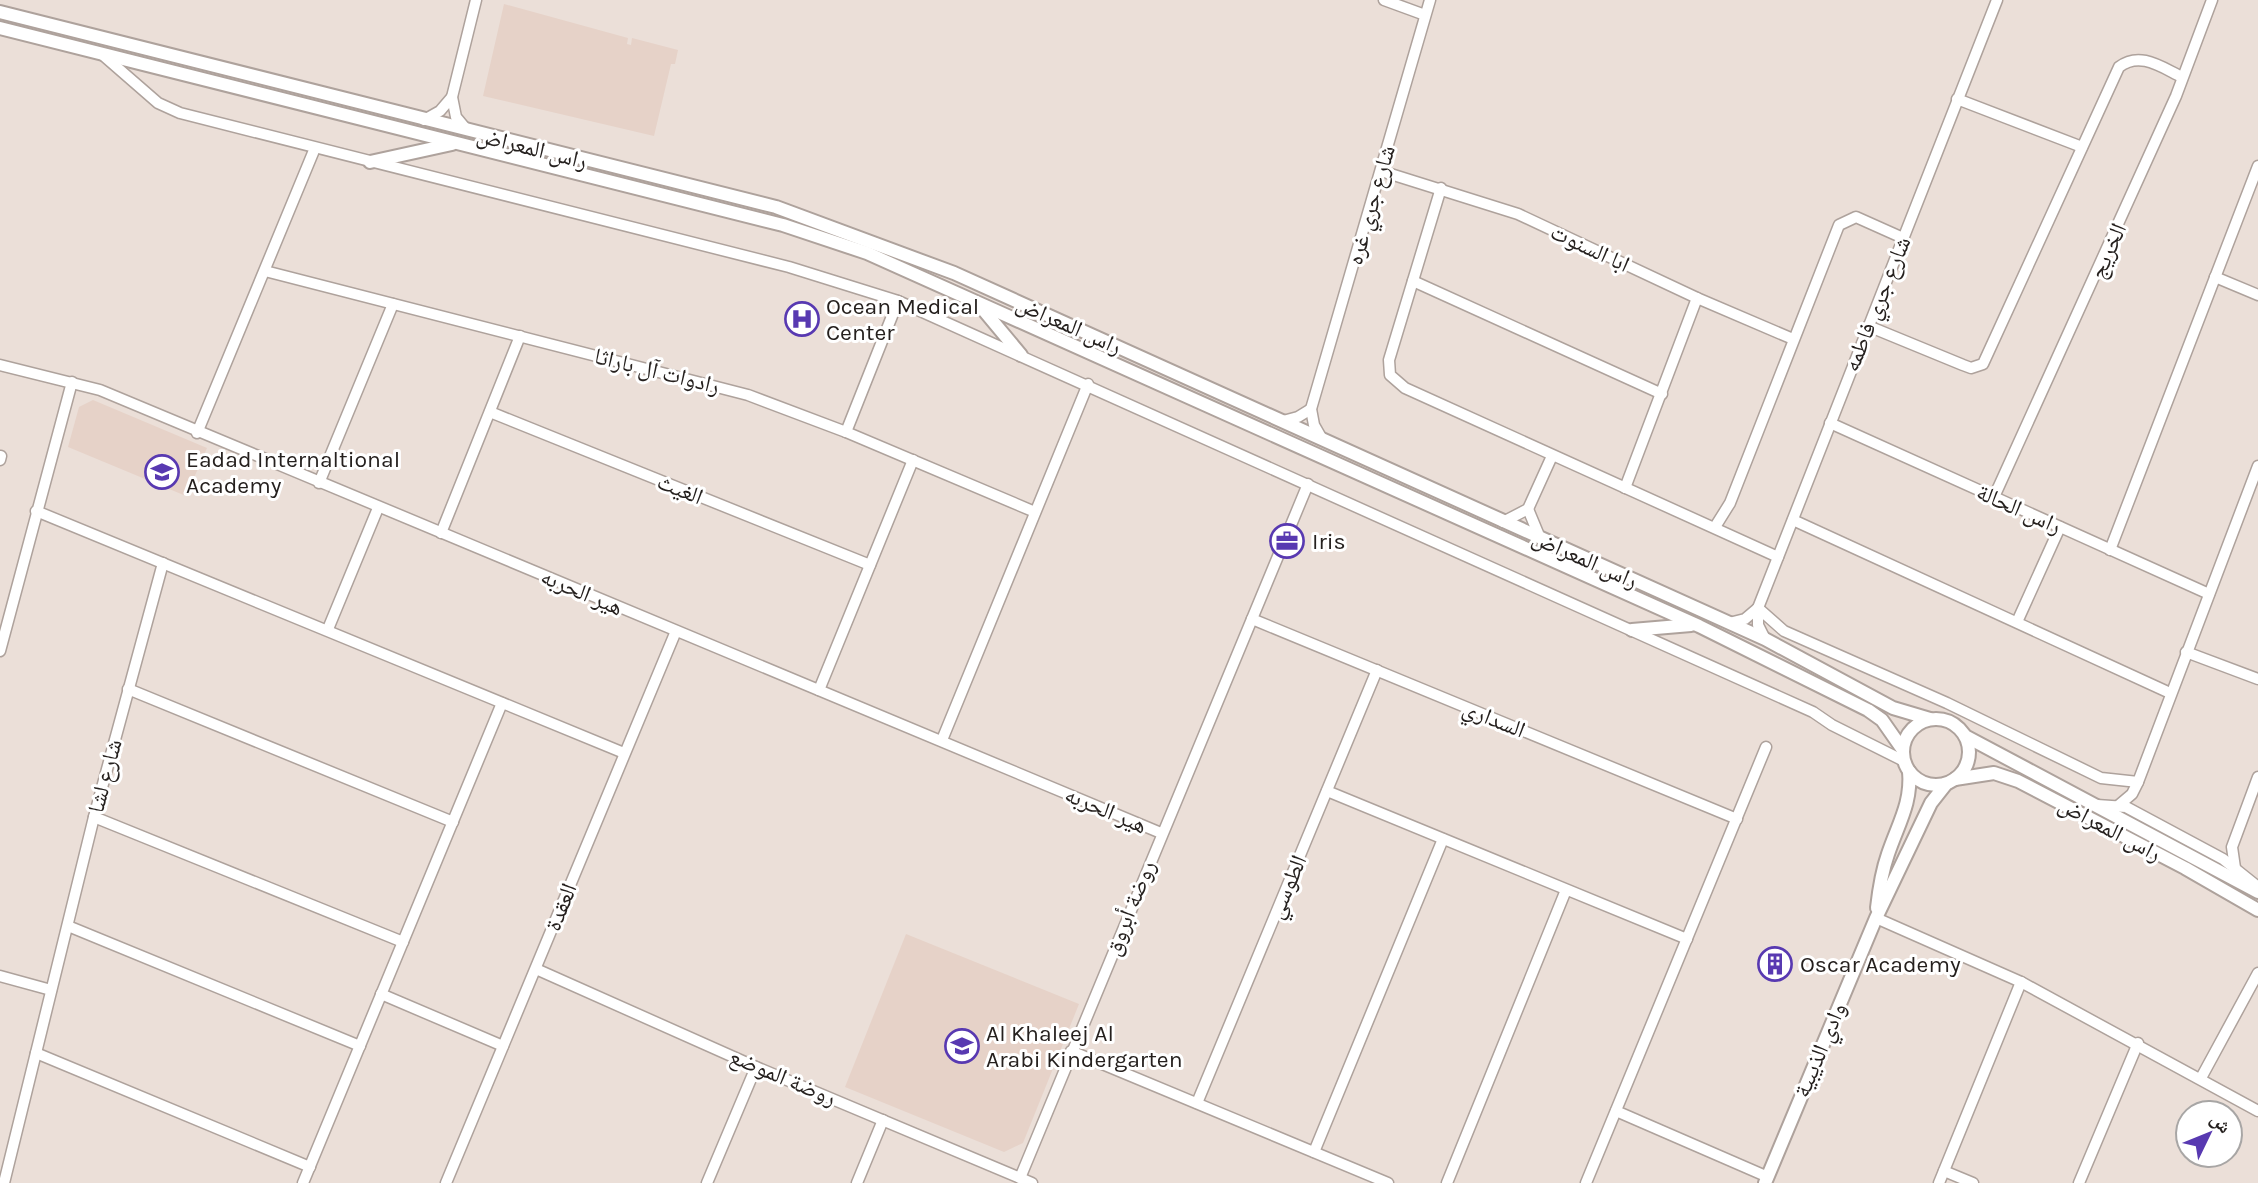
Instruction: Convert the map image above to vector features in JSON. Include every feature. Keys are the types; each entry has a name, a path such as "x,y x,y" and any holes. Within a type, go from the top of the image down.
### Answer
{"street":[{"path":"469,132 456,117 452,97 476,0"},
{"path":"1384,0 1425,15"},
{"name":"شارع جري غره","path":"1311,409 1430,0"},
{"name":"شارع جري فاطمه","path":"1758,608 1997,0"},
{"name":"الخريج","path":"1994,497 2093,284 2212,0"},
{"name":"راس المعراض","path":"0,12 776,207 855,234 954,273 1283,421 1765,639 1894,708 1930,719"},
{"name":"راس المعراض","path":"0,28 783,225 867,253 1699,626 1868,710 1882,720 1905,760"},
{"name":"راس المعراض","path":"100,54 169,110 789,267 898,301 1088,384 1813,712 1905,760"},
{"path":"1868,326 1971,368 1983,364 2119,67 2127,61 2145,60 2182,77"},
{"path":"424,120 440,111 452,97"},
{"path":"1957,99 2082,147"},
{"path":"370,162 433,146 461,143"},
{"path":"197,433 315,148"},
{"path":"2109,550 2258,166"},
{"name":"ابا السنوت","path":"1381,171 1518,214 1697,299 1793,339"},
{"path":"1441,188 1389,360 1390,375 1405,388 1778,557"},
{"path":"1716,527 1730,503 1836,231 1843,220 1856,217 1903,238"},
{"name":"رادوات آل باراثا","path":"265,271 748,395 846,432 1035,512"},
{"path":"2215,277 2258,295"},
{"path":"1413,281 1662,394"},
{"path":"973,299 1000,326 1021,355"},
{"path":"1625,488 1697,299"},
{"path":"846,432 898,301"},
{"path":"319,483 393,304"},
{"path":"440,533 520,336"},
{"name":"هير الحربه","path":"0,365 100,390 197,433 1161,833"},
{"path":"1,645 3,627 72,382"},
{"path":"942,740 1088,384"},
{"path":"1283,421 1311,409 1314,425 1322,439"},
{"name":"الغيث","path":"490,412 870,565"},
{"name":"راس الحالة","path":"1830,423 2209,594"},
{"path":"1503,522 1528,509 1552,456"},
{"path":"819,690 913,460"},
{"path":"2144,816 2136,804 2136,786 2258,466"},
{"name":"روضة أبروق","path":"1020,1178 1308,484"},
{"path":"328,629 378,508"},
{"path":"1528,509 1540,538"},
{"path":"36,511 624,753"},
{"path":"1793,520 2170,693"},
{"path":"2017,622 2060,527"},
{"name":"شارع لشا","path":"6,1182 94,817 163,562"},
{"path":"1728,623 1745,619 1758,608"},
{"path":"1758,608 1758,625 1765,639"},
{"name":"راس المعراض","path":"1758,608 1784,631 1976,716 2101,778 2136,786"},
{"name":"السداري","path":"1252,619 1737,819"},
{"path":"1632,630 1699,626"},
{"name":"العقدة","path":"446,1183 676,631"},
{"path":"2186,652 2258,679"},
{"name":"الطوسي","path":"1197,1103 1377,670"},
{"path":"128,689 453,822"},
{"path":"303,1183 502,703"},
{"path":"1930,719 1951,722 1967,737 1970,756 1962,773 1951,781 1925,783 1905,760 1911,730 1930,719"},
{"name":"راس المعراض","path":"1967,737 2258,890"},
{"path":"1586,1183 1766,747"},
{"name":"وادي الذيبية","path":"1875,918 1884,866 1909,799 1905,760"},
{"name":"راس المعراض","path":"1951,781 1994,773 2018,781 2185,868 2258,910"},
{"path":"2235,868 2232,854 2234,841 2258,777"},
{"name":"وادي الذيبية","path":"1767,1180 1875,918 1931,803 1951,781"},
{"path":"2119,805 2136,786"},
{"path":"1327,791 1687,939"},
{"path":"2096,804 2119,805 2209,850 2235,868 2258,890"},
{"path":"94,817 403,942"},
{"path":"1314,1152 1443,839"},
{"path":"2209,850 2222,848 2234,841"},
{"path":"1447,1183 1566,890"},
{"path":"1875,918 2021,982 2258,1111"},
{"path":"68,926 360,1046"},
{"name":"روضة الموضع","path":"536,969 756,1067 1032,1183"},
{"path":"2201,1078 2258,973"},
{"path":"0,976 51,990"},
{"path":"1939,1183 2021,982"},
{"path":"381,994 503,1045"},
{"path":"2079,1183 2137,1043"},
{"path":"1071,1051 1381,1182"},
{"path":"36,1054 310,1167"},
{"path":"707,1183 756,1067"},
{"path":"1616,1111 1767,1180"},
{"path":"857,1183 883,1119"},
{"path":"1944,1171 1973,1183"}],"shaded area":[{"path":"504,4 628,38 627,44 631,45 632,38 678,50 675,64 671,64 654,136 483,96"},
{"name":"Eadad Internaltional Academy","path":"93,400 207,448 186,496 68,447 79,407"},
{"name":"Al Khaleej Al Arabi Kindergarten","path":"906,934 1079,1004 1023,1143 1004,1152 845,1087"}],"place":[{"name":"Ocean Medical Center","path":"802,319"},
{"name":"Eadad Internaltional Academy","path":"162,472"},
{"name":"Iris","path":"1287,541"},
{"name":"Oscar Academy","path":"1775,964"},
{"name":"Al Khaleej Al Arabi Kindergarten","path":"962,1046"}]}
